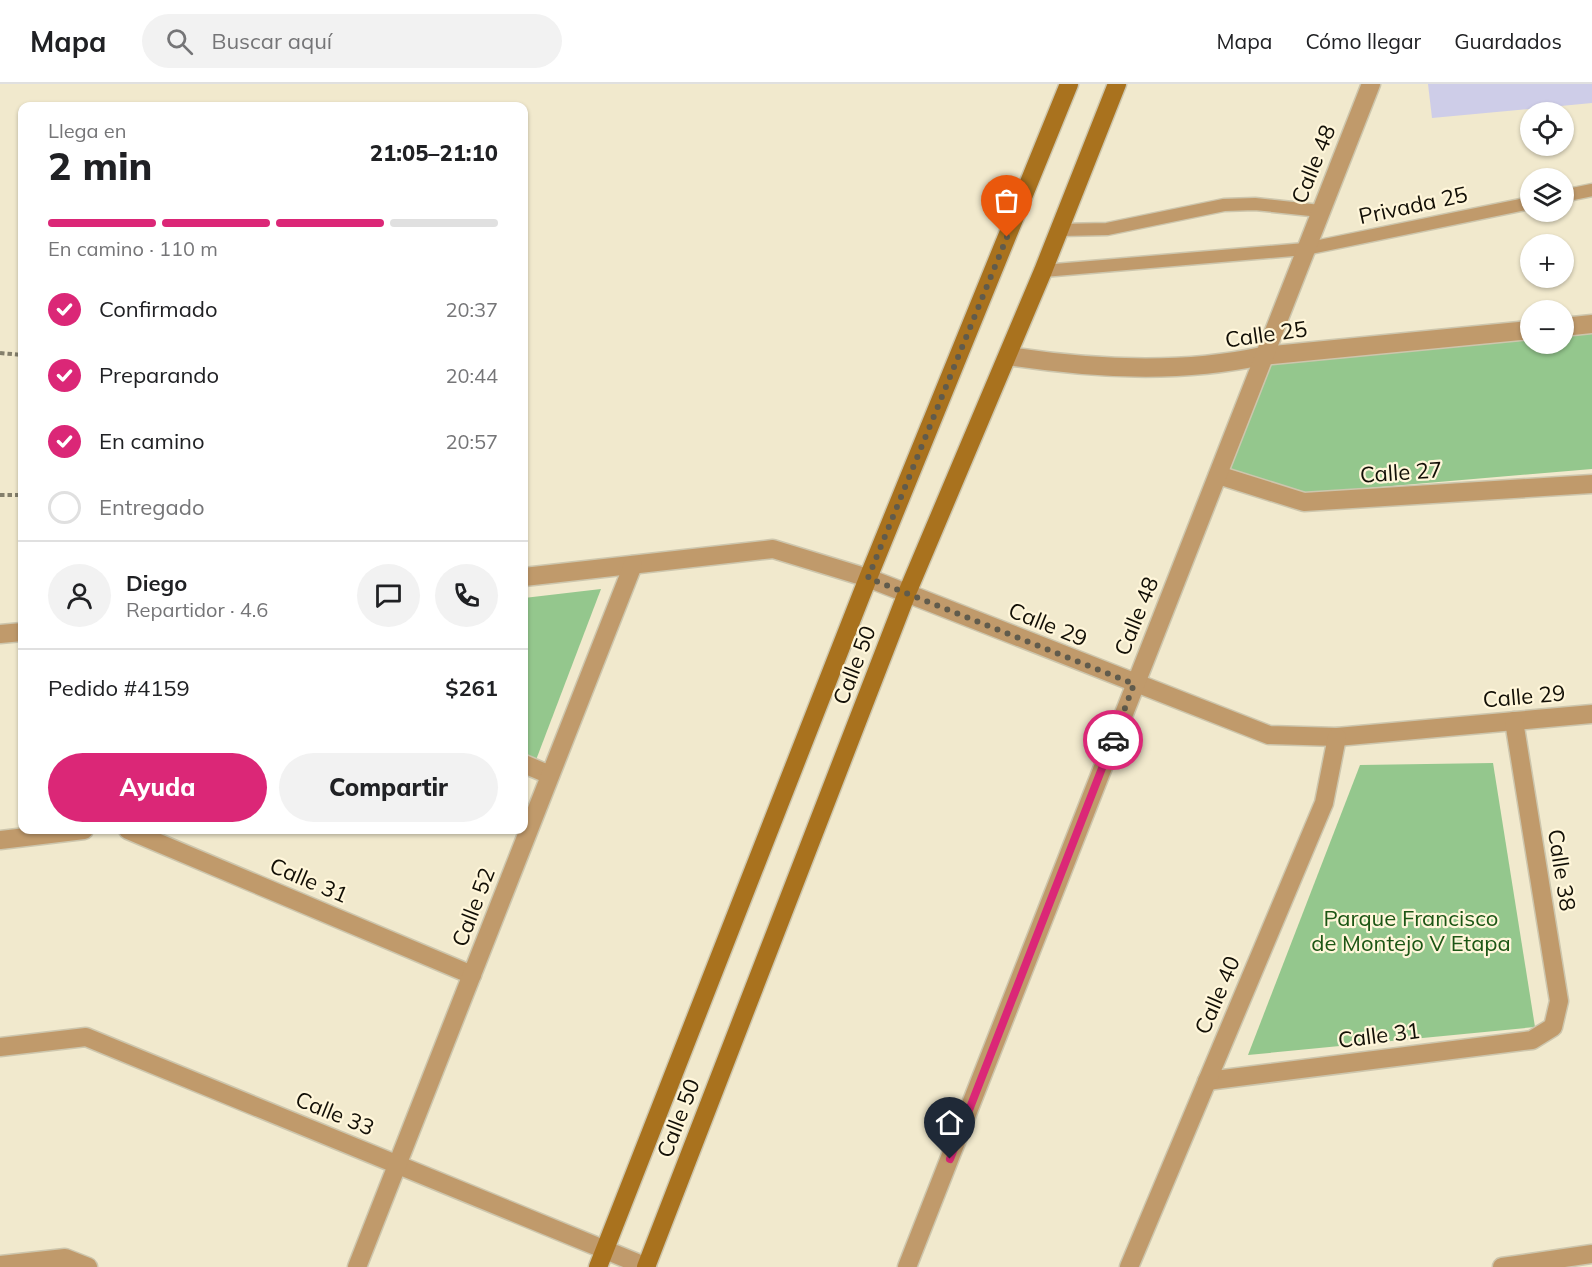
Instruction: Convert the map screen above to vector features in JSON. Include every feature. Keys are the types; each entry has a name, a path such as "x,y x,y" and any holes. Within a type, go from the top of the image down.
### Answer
{"main road":[{"path":"1058,84 1059,110"},
{"name":"Calle 50","path":"598,1267 868,578 1069,84"},
{"name":"Calle 50","path":"647,1267 907,593 1043,272 1117,84"}],"street":[{"name":"Calle 48","path":"907,1267 1218,475 1262,356 1371,84"},
{"path":"1574,326 1592,324"},
{"name":"Calle 25","path":"1008,356 1080,367 1221,365 1262,356 1520,331"},
{"name":"Calle 27","path":"1218,475 1304,502 1592,484"},
{"name":"Calle 29","path":"528,577 773,549 868,578 1269,735 1337,737 1592,714"},
{"name":"Calle 52","path":"528,831 633,565"},
{"path":"0,634 18,632"},
{"name":"Calle 38","path":"1514,721 1559,1001 1553,1027"},
{"name":"Calle 40","path":"1129,1267 1324,803 1337,737"},
{"path":"528,766 550,775"},
{"path":"0,840 50,834"},
{"name":"Calle 31","path":"137,834 472,975"},
{"name":"Calle 52","path":"357,1267 527,834"},
{"name":"Calle 31","path":"1207,1081 1533,1040 1553,1027"},
{"name":"Calle 33","path":"0,1047 86,1037 647,1267"},
{"path":"1502,1267 1592,1254"},
{"path":"0,1265 65,1258 88,1267"}],"lane":[{"path":"1574,194 1592,190"},
{"path":"1060,230 1107,229 1224,205 1255,204 1320,211"},
{"name":"Privada 25","path":"1305,249 1520,205"},
{"path":"1043,272 1305,249"}],"path":[{"path":"0,353 18,355"},
{"path":"0,495 18,495"}],"green space":[{"path":"1592,330 1592,469 1310,493 1225,477 1265,360 1520,336 1520,354 1574,354 1574,331"},
{"path":"601,589 536,760 528,757 528,598"},
{"name":"Parque Francisco de Montejo V Etapa","path":"1493,763 1535,1027 1248,1055 1360,765"}],"building":[{"path":"1428,84 1592,84 1592,103 1574,105 1574,102 1520,102 1520,110 1432,118"}],"way so far":[{"path":"1007,237 868,578 1134,684 1113,740"}],"route":[{"path":"950,1159 1113,740"}]}
